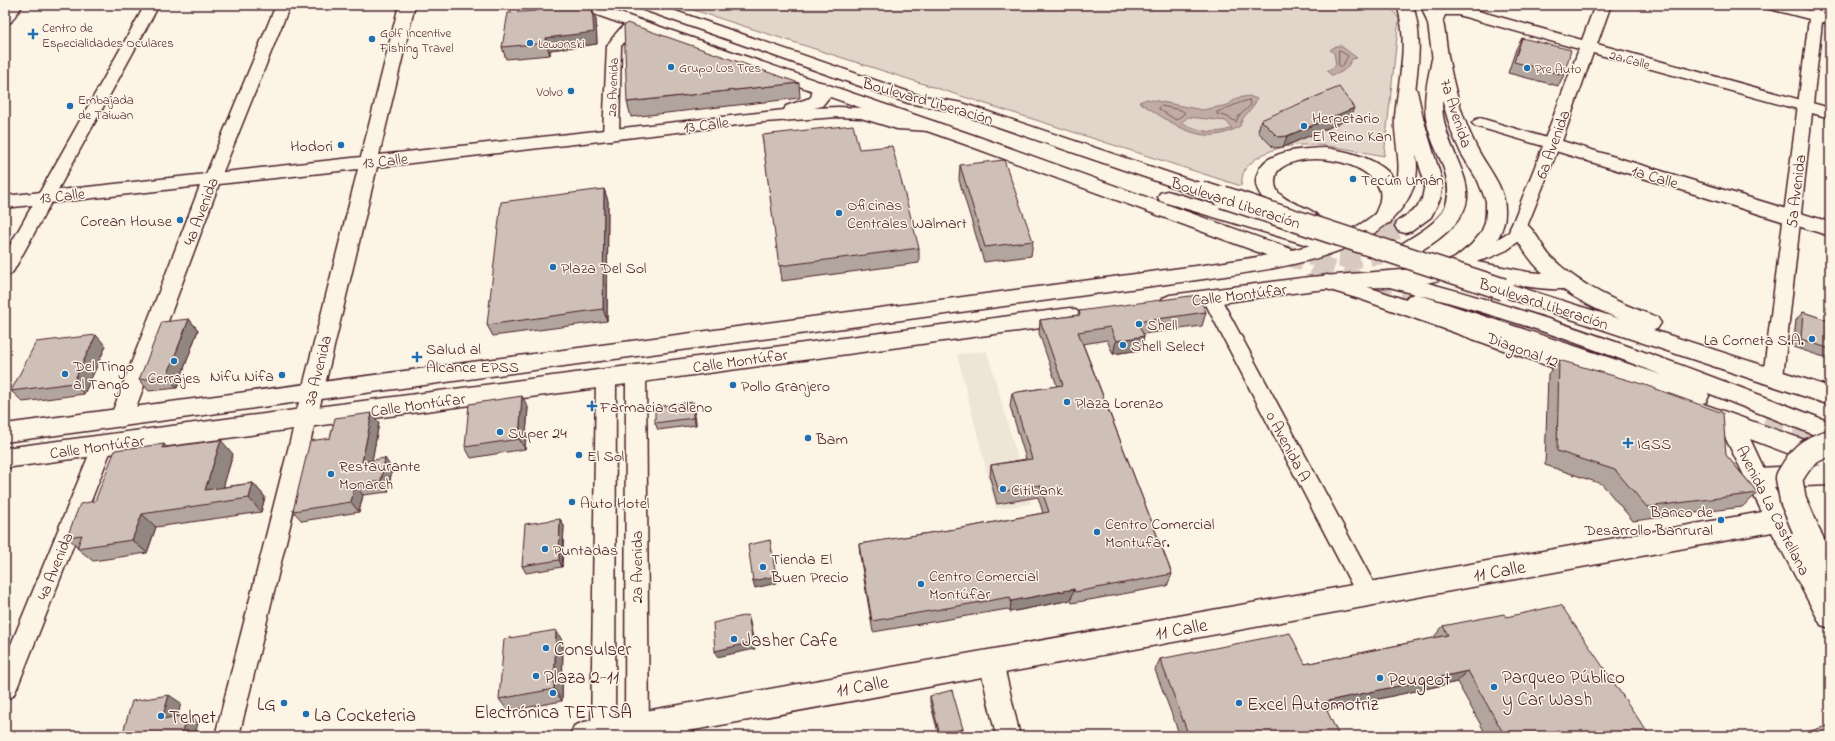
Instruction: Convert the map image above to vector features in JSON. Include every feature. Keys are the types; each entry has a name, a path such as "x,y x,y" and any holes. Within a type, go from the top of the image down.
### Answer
{"main road":[{"path":"5,19 15,5"},
{"name":"3a Avenida","path":"306,418 408,5"},
{"name":"Boulevard Liberación","path":"582,5 930,126 1279,252"},
{"name":"Boulevard Liberación","path":"642,5 914,99 956,107 1201,190 1830,396"},
{"path":"1383,218 1398,201 1405,186 1407,167 1404,116 1409,91 1413,47 1411,20 1405,5"},
{"name":"6a Avenida","path":"1552,144 1603,5"},
{"name":"2a Calle","path":"1432,12 1459,10 1830,113"},
{"name":"7a Avenida","path":"1432,12 1440,59 1464,145 1488,182 1496,203 1494,222 1486,240 1465,261"},
{"path":"1410,248 1430,236 1448,221 1456,206 1458,192 1456,177 1441,143 1432,102 1440,59"},
{"name":"13 Calle","path":"764,117 816,102 821,96 819,87"},
{"path":"1405,226 1424,212 1431,199 1434,184 1414,118 1409,91"},
{"path":"914,99 952,119 1167,197 1314,240"},
{"name":"13 Calle","path":"5,202 764,117 838,112 863,113 897,124 930,126"},
{"name":"1a Calle","path":"1552,144 1830,229"},
{"path":"1383,218 1389,201 1389,191 1380,175 1351,158 1324,154 1304,154 1277,162 1269,168 1265,178 1265,184 1269,194 1279,204 1311,219 1460,269 1503,288"},
{"name":"4a Avenida","path":"121,418 212,179"},
{"name":"Calle Montúfar","path":"5,433 1225,269 1278,260 1326,248 1343,242 1383,218"},
{"path":"1520,228 1544,262 1567,282 1607,305 1674,333 1737,356 1774,377"},
{"path":"1465,261 1498,274 1528,279 1567,282"},
{"name":"Calle Montúfar","path":"1148,306 1327,282 1417,277 1441,272 1465,261"},
{"path":"1386,278 1443,292 1646,360 1830,432"},
{"name":"Diagonal 12","path":"1327,282 1370,295 1830,459"},
{"path":"1415,301 1765,418"},
{"name":"Calle Montúfar","path":"5,458 1086,314"},
{"name":"Avenida La Castellana","path":"1734,424 1737,437 1756,478 1830,616"},
{"name":"Avenida La Castellana","path":"1830,443 1814,448 1799,461 1790,478 1792,500 1805,528 1830,574"},
{"path":"1756,478 1830,475"},
{"name":"11 Calle","path":"596,735 637,731 991,662 1778,520"}],"street":[{"path":"5,270 152,5"},
{"name":"4a Avenida","path":"212,179 283,5"},
{"path":"1772,5 1821,14"},
{"name":"5a Avenida","path":"1774,377 1805,106 1821,14"},
{"name":"2a Avenida","path":"611,135 614,46 620,37 635,23"},
{"name":"1a Calle","path":"1480,123 1552,144"},
{"name":"6a Avenida","path":"1465,261 1504,244 1516,235 1552,144"},
{"name":"0 Avenida A","path":"1211,297 1368,594"},
{"name":"2a Avenida","path":"636,374 637,731"},
{"name":"2a Avenida","path":"596,735 606,378"},
{"name":"3a Avenida","path":"227,736 306,418"},
{"name":"4a Avenida","path":"5,688 103,445"},
{"path":"991,662 1008,736"}],"shaded area":[{"path":"678,5 1390,5 1399,19 1384,156 1319,145 1287,147 1271,151 1257,158 1251,163 1244,171 1241,186"},
{"path":"987,351 1031,504 996,509 957,354"}],"water":[{"path":"1336,46 1341,46 1357,58 1352,59 1348,66 1341,72 1331,75 1327,71 1336,65 1334,53 1330,50"},
{"path":"1249,96 1257,99 1241,122 1240,126 1226,133 1213,135 1200,134 1175,125 1139,102 1147,99 1202,110 1228,105 1237,98","holes":["1188,117 1226,121 1232,128 1219,132 1199,130 1181,123"]}],"building":[{"path":"545,5 583,5 592,8 594,32 546,38 546,43 502,47 508,13 536,11"},
{"name":"Grupo Los Tres","path":"627,23 799,83 627,102 624,26"},
{"path":"1522,38 1571,50 1564,75 1514,62"},
{"path":"1339,87 1354,108 1287,136 1278,137 1261,120"},
{"name":"Oficinas Centrales Walmart","path":"853,125 859,149 892,146 919,248 779,266 762,135"},
{"path":"1004,160 1033,241 985,247 960,165"},
{"name":"Plaza Del Sol","path":"604,189 603,309 487,325 501,202"},
{"path":"1198,295 1206,312 1137,322 1144,336 1116,341 1110,327 1078,332 1172,574 1075,592 1074,589 1011,601 1010,597 872,621 859,544 968,527 1049,512 1040,485 999,492 991,465 1032,459 1012,393 1063,385 1040,320 1080,315 1079,311"},
{"path":"1803,312 1830,321 1830,349 1801,339"},
{"path":"189,319 167,376 139,380 162,322"},
{"path":"96,335 73,383 11,391 36,342"},
{"name":"IGSS","path":"1559,360 1645,385 1723,413 1726,455 1758,493 1647,507 1615,470 1557,451"},
{"name":"Super 24","path":"522,396 519,439 465,447 469,404"},
{"path":"693,402 693,418 655,423 655,407"},
{"path":"372,413 362,462 385,458 381,481 355,485 351,502 293,511 310,441 330,438 335,418"},
{"path":"221,440 205,490 253,483 249,498 142,514 132,540 77,548 82,535 67,537 80,504 95,501 115,450 164,444 162,448"},
{"name":"Puntadas","path":"560,519 559,560 522,566 525,524"},
{"name":"Tienda El Buen Precio","path":"770,540 776,576 753,581 748,545"},
{"path":"1561,605 1650,736 1505,736 1468,671 1323,702 1339,736 1189,736 1160,659 1290,633 1305,664 1448,635 1443,626 1504,614 1506,617"},
{"name":"Jasher Cafe","path":"748,615 753,642 715,651 713,623"},
{"name":"Plaza 2-11","path":"556,630 554,689 499,699 504,639"},
{"path":"952,690 963,729 940,735 930,696"},
{"path":"169,695 162,719 186,715 181,736 122,736 132,701"},
{"path":"1830,725 1830,736 1794,736"}],"tunnel":[{"path":"1347,241 1374,237 1405,226"},
{"path":"1308,255 1355,258 1397,251"},
{"path":"1284,254 1415,301"},
{"path":"1765,418 1830,439"}],"place":[{"name":"Centro de Especialidades Oculares","path":"33,34"},
{"name":"Golf Incentive Fishing Travel","path":"372,39"},
{"name":"Lewonski","path":"530,43"},
{"name":"Grupo Los Tres","path":"671,67"},
{"name":"Pre Auto","path":"1527,68"},
{"name":"Volvo","path":"571,91"},
{"name":"Embajada de Taiwan","path":"70,106"},
{"name":"Herpetario El Reino Kan","path":"1304,126"},
{"name":"Hodori","path":"341,145"},
{"name":"Tecún Umán","path":"1353,179"},
{"name":"Oficinas Centrales Walmart","path":"839,213"},
{"name":"Corean House","path":"180,220"},
{"name":"Plaza Del Sol","path":"553,267"},
{"name":"Shell","path":"1139,324"},
{"name":"La Corneta S.A.","path":"1812,339"},
{"name":"Shell Select","path":"1123,345"},
{"name":"Salud al Alcance EPSS","path":"417,357"},
{"name":"Cerrajes","path":"174,361"},
{"name":"Del Tingo al Tango","path":"65,374"},
{"name":"Nifu Nifa","path":"282,375"},
{"name":"Pollo Granjero","path":"733,385"},
{"name":"Plaza Lorenzo","path":"1067,402"},
{"name":"Farmacia Galeno","path":"592,406"},
{"name":"Super 24","path":"500,432"},
{"name":"Bam","path":"808,438"},
{"name":"IGSS","path":"1628,443"},
{"name":"El Sol","path":"579,455"},
{"name":"Restaurante Monarch","path":"331,474"},
{"name":"Citibank","path":"1003,489"},
{"name":"Auto Hotel","path":"572,502"},
{"name":"Banco de Desarrollo Banrural","path":"1721,520"},
{"name":"Centro Comercial Montufar.","path":"1097,532"},
{"name":"Puntadas","path":"545,549"},
{"name":"Tienda El Buen Precio","path":"763,567"},
{"name":"Centro Comercial Montúfar","path":"921,584"},
{"name":"Jasher Cafe","path":"734,639"},
{"name":"Consulser","path":"546,648"},
{"name":"Plaza 2-11","path":"536,676"},
{"name":"Peugeot","path":"1380,678"},
{"name":"Parqueo Público y Car Wash","path":"1494,687"},
{"name":"Electrónica TETTSA","path":"553,693"},
{"name":"LG","path":"284,703"},
{"name":"Excel Automotriz","path":"1239,703"},
{"name":"La Cocketeria","path":"306,714"},
{"name":"Telnet","path":"161,716"}]}
